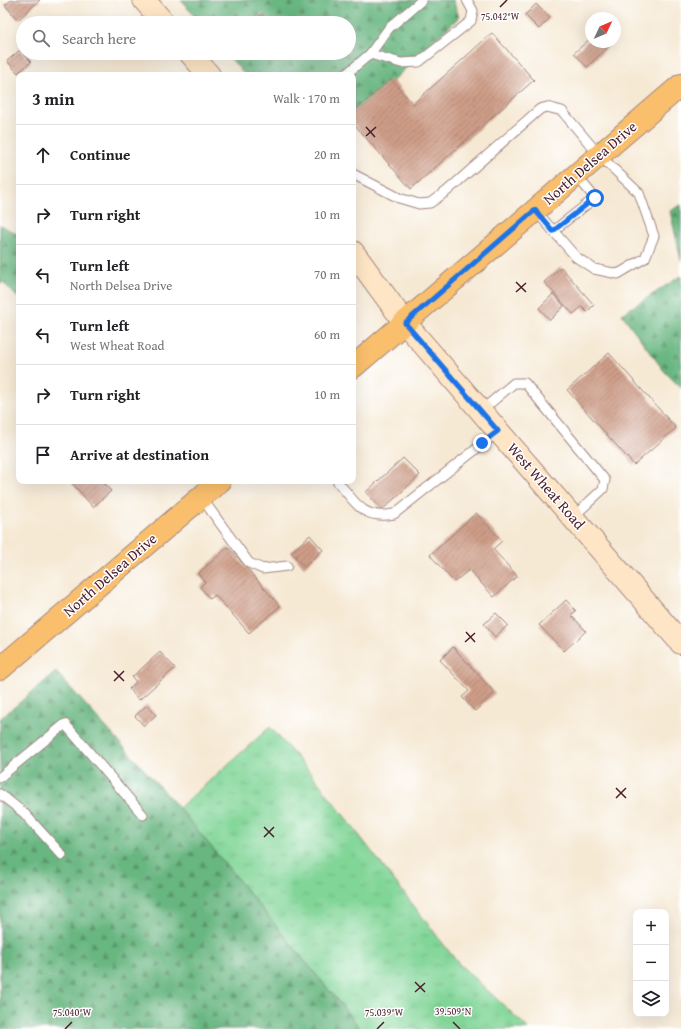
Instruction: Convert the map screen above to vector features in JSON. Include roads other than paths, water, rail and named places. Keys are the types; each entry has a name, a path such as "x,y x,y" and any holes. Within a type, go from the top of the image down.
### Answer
{"main road":[{"name":"North Delsea Drive","path":"356,363 405,323 681,85"},
{"name":"North Delsea Drive","path":"0,669 216,484"}],"street":[{"path":"144,0 158,16"},
{"path":"196,60 206,72"},
{"name":"West Wheat Road","path":"356,256 405,323 681,643"}],"lane":[{"path":"349,72 370,54 389,28 422,0"},
{"path":"370,54 402,63 419,62 471,21 473,11 467,0"},
{"path":"356,176 399,198 419,204 430,203 447,191 540,109 547,107 562,111 599,155 639,193 654,236 645,258 618,274 594,269 576,257 535,210"},
{"path":"553,231 595,198 576,175"},
{"path":"482,412 514,383 525,383 605,480 603,489 573,517"},
{"path":"340,484 364,511 371,515 381,517 394,514 498,431"},
{"path":"201,497 249,563 263,569 287,566"},
{"path":"0,777 65,724 143,815"},
{"path":"0,794 24,813 62,855"}]}
